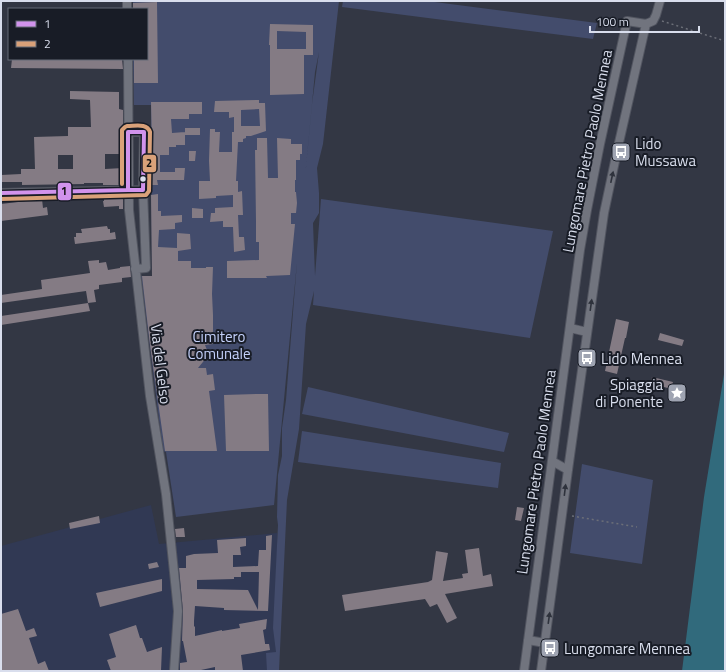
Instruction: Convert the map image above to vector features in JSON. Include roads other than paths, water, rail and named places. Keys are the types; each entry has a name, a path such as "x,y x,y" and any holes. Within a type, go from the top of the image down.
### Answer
{"street":[{"path":"651,21 660,1"},
{"name":"Lungomare Pietro Paolo Mennea","path":"524,671 580,250 587,210 627,21 651,21 619,140 604,213 542,671"},
{"name":"Via del Gelso","path":"128,60 129,210 150,396 166,494 178,611 174,671"},
{"path":"128,132 144,132 143,190 146,268 135,269"},
{"path":"1,193 143,190"},
{"path":"570,328 587,332"},
{"path":"552,461 568,470"},
{"path":"528,640 545,642"}],"place":[{"name":"Lido Mussawa","path":"621,152"},
{"name":"Lido Mennea","path":"587,358"},
{"name":"Spiaggia di Ponente","path":"677,393"},
{"name":"Lungomare Mennea","path":"550,648"}],"park label":[{"name":"Cimitero Comunale","path":"219,344"}]}
